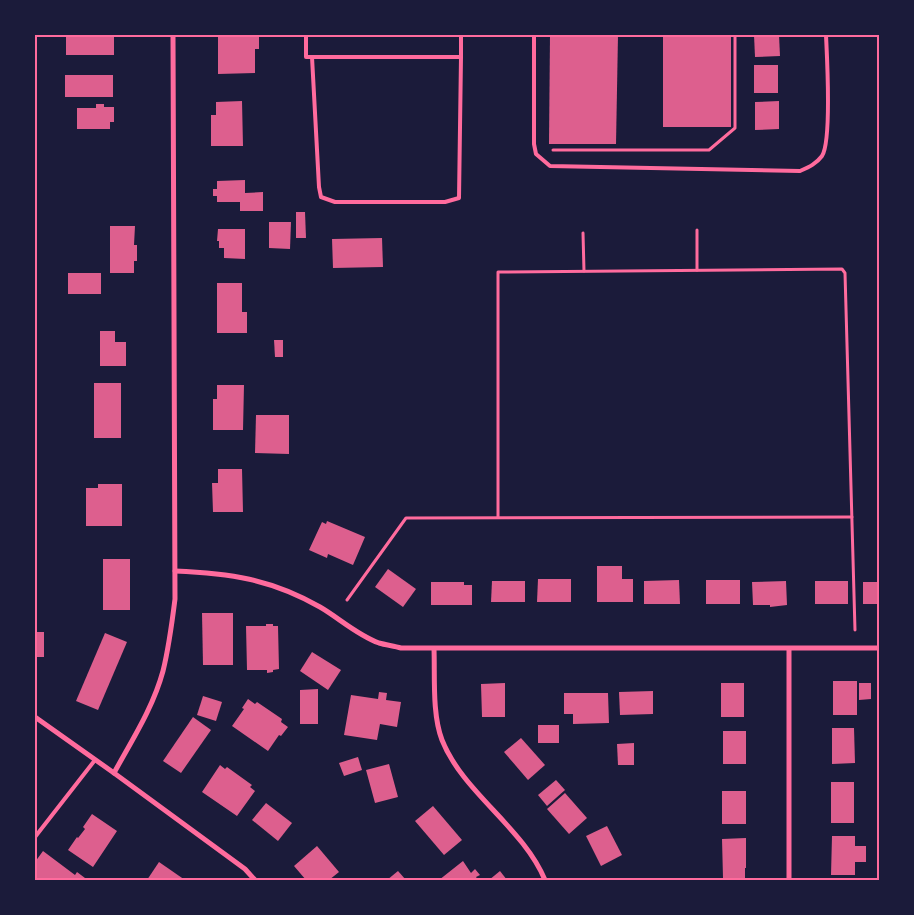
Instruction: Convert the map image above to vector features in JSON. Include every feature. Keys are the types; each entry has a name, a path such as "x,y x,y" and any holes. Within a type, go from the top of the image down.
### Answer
{"street":[{"path":"114,772 141,726 163,672 172,632 175,571 173,35"},
{"path":"175,571 230,575 259,580 291,592 320,607 359,633 378,642 402,648 879,648"},
{"path":"789,648 789,880"},
{"path":"434,649 437,716 442,738 451,758 526,848 541,870 545,880"},
{"path":"35,717 114,772 244,869 255,880"}],"lane":[{"path":"306,35 306,57 461,57"},
{"path":"312,57 321,197 335,202 445,202 459,198 461,35"},
{"path":"534,35 534,144 536,154 550,166 800,171 814,165 823,154 828,136 826,35"},
{"path":"35,837 95,760"}],"path":[{"path":"553,150 708,150 735,128 735,35"},
{"path":"697,230 697,270"},
{"path":"583,233 584,271"},
{"path":"498,517 498,272 842,269 845,273 854,630"},
{"path":"346,600 406,518 852,517"}],"building":[{"path":"66,35 114,35 114,55 66,55"},
{"path":"218,35 259,35 259,49 255,49 255,73 218,74"},
{"path":"550,35 618,35 616,144 549,144"},
{"path":"663,35 731,35 731,127 663,127"},
{"path":"754,35 779,35 780,56 755,57"},
{"path":"754,65 778,65 778,93 754,93"},
{"path":"65,75 113,75 113,97 65,97"},
{"path":"242,101 243,146 211,146 211,115 216,115 216,102"},
{"path":"779,101 779,129 755,130 755,102"},
{"path":"96,104 104,104 104,107 114,107 114,122 110,122 110,129 77,129 77,108 96,108"},
{"path":"245,180 245,193 263,192 263,211 240,211 240,202 217,202 217,196 213,196 213,189 217,189 217,181"},
{"path":"296,212 305,212 306,238 296,238"},
{"path":"269,222 291,222 290,249 269,248"},
{"path":"110,226 135,226 134,245 137,245 137,261 134,261 134,273 110,273"},
{"path":"218,229 245,229 245,259 224,258 224,248 219,248 219,241 217,241"},
{"path":"382,238 383,267 333,268 332,239"},
{"path":"68,273 101,273 101,294 68,294"},
{"path":"217,283 242,283 242,312 247,312 247,333 217,333"},
{"path":"100,331 115,331 115,342 126,342 126,366 100,366"},
{"path":"274,340 283,340 283,357 275,357"},
{"path":"94,383 121,383 121,438 94,438"},
{"path":"217,385 244,385 243,430 213,430 213,399 217,399"},
{"path":"256,415 289,415 289,454 255,453"},
{"path":"218,469 242,469 243,512 213,512 212,483 218,483"},
{"path":"98,484 122,484 122,526 86,526 86,488 98,488"},
{"path":"327,521 365,537 353,565 328,554 327,558 309,550 322,522 326,524"},
{"path":"103,559 130,559 130,610 103,610"},
{"path":"597,566 622,566 622,579 633,579 633,602 597,602"},
{"path":"388,569 416,589 403,607 375,587"},
{"path":"538,579 571,579 571,602 537,602"},
{"path":"679,580 680,604 644,604 644,581"},
{"path":"706,580 740,580 740,604 706,604"},
{"path":"492,581 525,581 525,602 491,602"},
{"path":"786,581 787,605 770,607 770,605 753,605 752,582"},
{"path":"815,581 848,581 848,604 815,604"},
{"path":"431,582 464,582 464,585 472,585 472,605 431,605"},
{"path":"863,582 879,582 879,604 863,604"},
{"path":"202,613 233,613 233,665 203,665"},
{"path":"266,624 278,626 279,669 267,673 267,670 247,670 246,626 266,626"},
{"path":"35,632 44,632 44,657 35,657"},
{"path":"105,633 127,642 98,710 76,701"},
{"path":"312,652 341,670 328,690 300,671"},
{"path":"833,681 857,681 857,715 833,715"},
{"path":"505,683 505,717 482,717 481,684"},
{"path":"721,683 744,683 744,717 721,717"},
{"path":"859,683 871,683 871,699 859,700"},
{"path":"318,689 318,724 300,724 300,690"},
{"path":"653,691 653,714 620,715 619,692"},
{"path":"379,692 387,693 386,700 401,702 397,727 380,724 377,740 344,735 351,695 378,699"},
{"path":"564,693 608,693 609,723 573,724 573,714 564,714"},
{"path":"203,696 222,702 216,721 197,715"},
{"path":"248,699 255,704 257,702 282,719 281,722 288,727 281,736 279,735 268,751 232,726 244,709 242,708"},
{"path":"193,717 211,730 181,773 163,761"},
{"path":"538,725 559,725 559,743 538,743"},
{"path":"832,728 854,728 855,763 832,764"},
{"path":"723,731 746,731 746,764 723,764"},
{"path":"521,738 545,765 528,780 504,752"},
{"path":"634,743 634,765 618,765 617,744"},
{"path":"358,757 362,770 344,776 339,763"},
{"path":"389,764 398,797 375,803 366,770"},
{"path":"220,765 225,769 227,767 252,785 250,787 255,791 237,816 202,792"},
{"path":"556,780 565,790 547,806 538,795"},
{"path":"831,782 854,782 854,823 831,823"},
{"path":"722,791 746,791 746,824 722,824"},
{"path":"565,793 587,818 569,834 547,809"},
{"path":"266,803 292,823 278,841 252,820"},
{"path":"433,806 462,840 444,855 415,821"},
{"path":"92,814 117,831 93,867 68,850 85,829 83,827"},
{"path":"607,826 622,855 601,866 586,836"},
{"path":"832,836 855,836 855,846 866,846 866,862 855,862 855,875 831,875"},
{"path":"746,838 745,878 723,878 722,839"},
{"path":"317,846 339,872 329,880 306,880 294,866"},
{"path":"43,851 75,875 77,872 85,878 84,880 35,879 35,862"},
{"path":"463,861 471,873 475,869 480,875 476,877 478,880 439,880"},
{"path":"159,862 185,880 147,880"},
{"path":"398,871 406,880 387,880"},
{"path":"500,871 507,880 489,880"}]}
